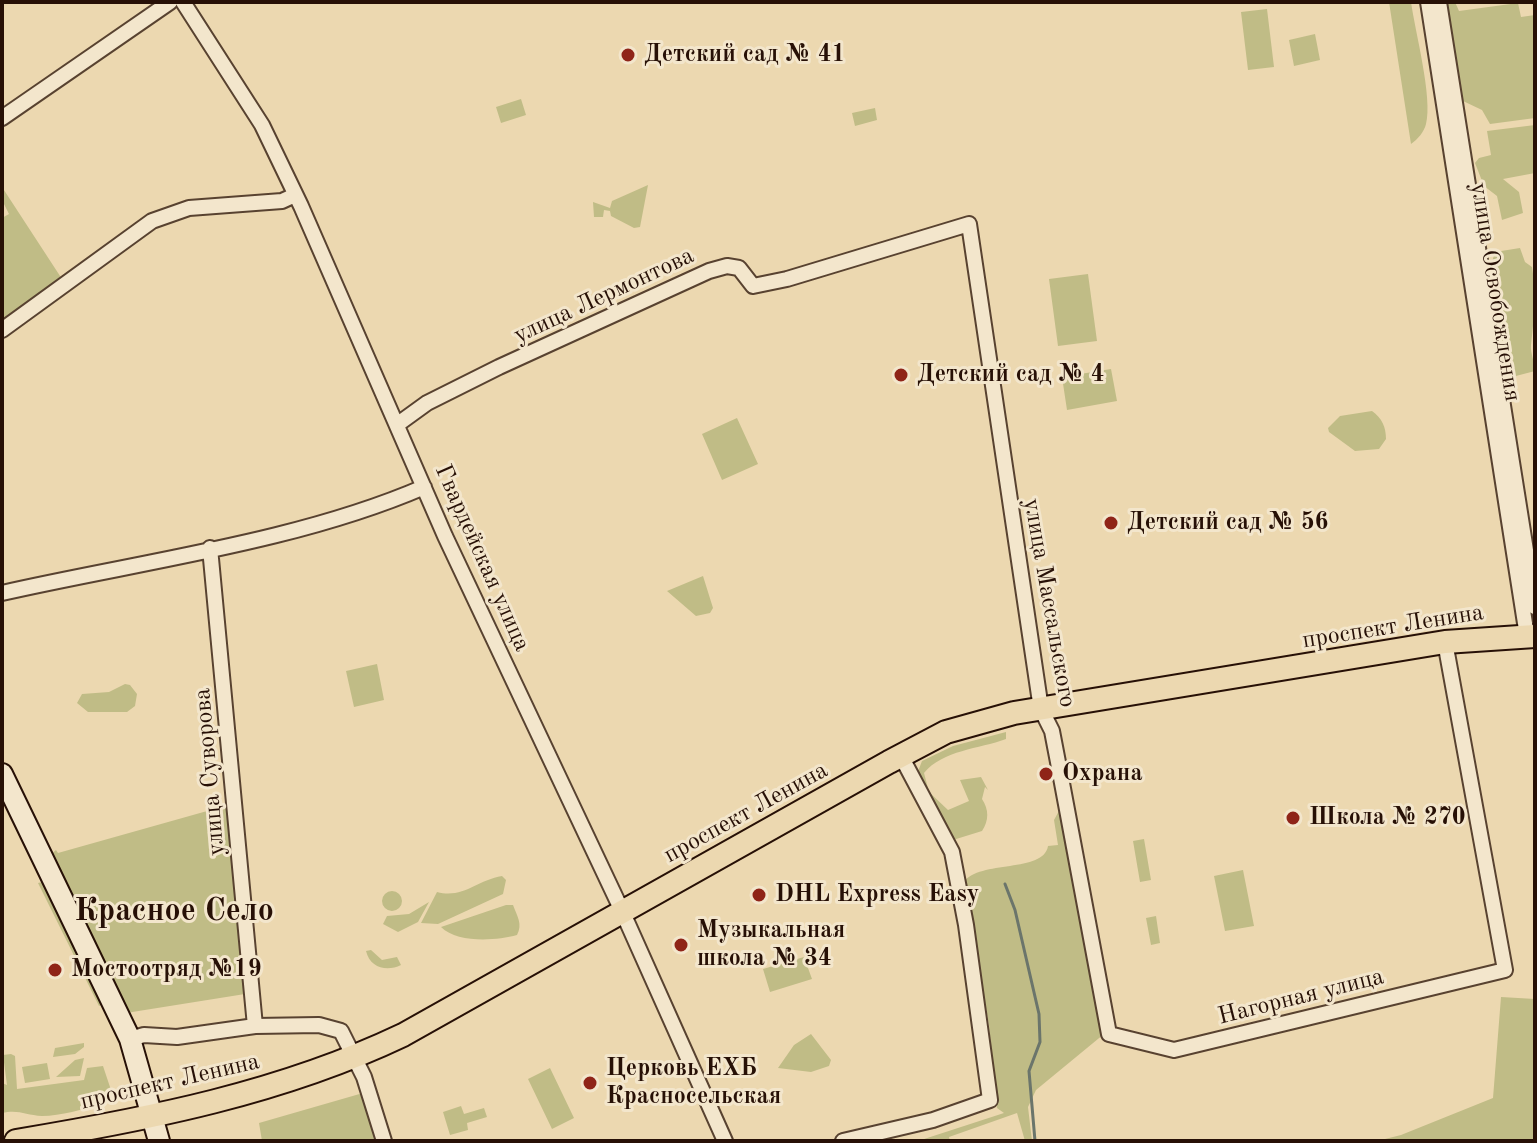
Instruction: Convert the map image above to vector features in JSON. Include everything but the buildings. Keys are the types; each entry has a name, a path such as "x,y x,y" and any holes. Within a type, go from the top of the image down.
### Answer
{"main road":[{"name":"проспект Ленина","path":"16,1141 152,1117 317,1073 356,1057 623,913 901,756 966,725 1041,709 1445,642 1531,636"},
{"path":"2,774 130,1039 159,1141"}],"street":[{"path":"2,118 170,2"},
{"name":"Гвардейская улица","path":"183,2 262,125 424,487 623,913 725,1141"},
{"name":"улица Освобождения","path":"1428,2 1531,636"},
{"name":"улица Освобождения","path":"1439,2 1535,607"},
{"path":"2,330 152,221 189,208 282,201 295,195"},
{"name":"улица Лермонтова","path":"398,424 427,403 499,367 709,271 727,266 739,268 753,286 787,279 969,224"},
{"name":"улица Массальского","path":"969,224 1041,709 1052,731 1109,1034"},
{"path":"2,593 375,509 424,487"},
{"name":"улица Суворова","path":"210,548 255,1026"},
{"name":"Нагорная улица","path":"1109,1034 1174,1050 1505,970 1445,642"},
{"path":"843,1141 933,1120 990,1100 966,925 952,852 901,756"},
{"path":"130,1039 144,1035 177,1037 255,1026 319,1025 341,1031 356,1057 384,1141"}],"shaded area":[{"path":"1389,2 1411,2 1425,82 1426,124 1411,144"},
{"path":"1447,2 1455,2 1459,11 1518,3 1521,17 1535,15 1535,118 1490,124 1482,110 1463,101"},
{"path":"1267,9 1274,67 1248,70 1241,12"},
{"path":"1315,34 1320,60 1294,66 1289,40"},
{"path":"521,99 526,115 501,123 496,107"},
{"path":"875,108 877,120 855,126 852,113"},
{"path":"1535,125 1535,173 1503,179 1519,192 1523,213 1502,220 1497,196 1484,186 1475,163 1479,158 1491,155 1487,131"},
{"path":"648,185 640,227 634,228 611,216 610,211 604,210 603,217 594,217 593,202 610,208 612,201"},
{"path":"2,187 62,279 2,322 2,218 9,214 2,200"},
{"path":"1520,248 1525,262 1532,267 1534,277 1531,348 1535,371 1512,377 1502,347 1491,265 1495,252"},
{"path":"1088,274 1097,341 1058,346 1049,279"},
{"path":"1111,369 1117,401 1067,410 1062,377"},
{"path":"1372,411 1381,420 1385,431 1386,439 1379,449 1355,451 1329,432 1328,428 1340,416"},
{"path":"737,418 758,464 722,480 702,434"},
{"path":"703,576 713,608 710,613 696,616 667,591"},
{"path":"377,664 384,700 354,707 346,671"},
{"path":"125,684 130,685 137,694 135,706 127,712 88,712 77,703 82,694 109,692"},
{"path":"1006,732 1006,739 941,759 924,773 929,792 948,810 969,801 960,780 981,777 988,790 985,787 982,799 987,815 982,831 953,840 917,774 922,761 953,746"},
{"path":"232,804 245,994 126,1013 49,856 56,850 58,853"},
{"path":"1060,809 1063,811 1104,1034 1036,1090 1028,1107 1032,1141 1025,1141 1017,1113 949,1137 950,1141 918,1141 1004,1113 997,1108 989,1025 964,882 983,871 1035,860 1044,854 1048,846 1058,845 1054,820"},
{"path":"1144,839 1151,880 1140,882 1133,841"},
{"path":"1243,870 1254,926 1225,931 1214,876"},
{"path":"502,876 506,880 503,894 438,924 421,923 437,892 455,893"},
{"path":"42,882 103,1004 99,1006 38,883"},
{"path":"392,891 399,894 402,901 399,908 392,911 385,908 382,901 385,894"},
{"path":"429,902 418,922 398,932 383,924 387,916 409,914"},
{"path":"513,905 518,916 517,935 498,939 466,938 441,927"},
{"path":"1156,916 1160,943 1151,945 1146,918"},
{"path":"371,950 382,960 397,957 401,965 385,968 375,965 366,951"},
{"path":"804,957 812,979 770,992 763,969"},
{"path":"1501,997 1535,999 1535,1141 1377,1141 1401,1135 1493,1098"},
{"path":"811,1034 831,1060 829,1066 811,1072 778,1068 794,1045"},
{"path":"84,1043 84,1047 75,1054 53,1057 55,1048"},
{"path":"3,1055 15,1056 17,1089 84,1080 87,1068 103,1066 111,1090 98,1094 102,1104 64,1114 2,1113 2,1083 7,1085"},
{"path":"84,1058 80,1076 56,1077 75,1060"},
{"path":"47,1063 50,1079 25,1083 22,1067"},
{"path":"550,1068 574,1118 552,1129 528,1079"},
{"path":"363,1093 377,1141 262,1141 259,1123"},
{"path":"461,1106 464,1114 484,1108 487,1117 467,1123 468,1130 450,1135 443,1112"}],"waterway":[{"path":"1005,884 1015,910 1039,1014 1040,1042 1029,1071 1035,1141"}],"place":[{"name":"Детский сад № 41","path":"628,55"},
{"name":"Детский сад № 4","path":"901,375"},
{"name":"Детский сад № 56","path":"1111,523"},
{"name":"Охрана","path":"1046,774"},
{"name":"Школа № 270","path":"1293,818"},
{"name":"DHL Express Easy","path":"759,895"},
{"name":"Музыкальная школа № 34","path":"681,945"},
{"name":"Мостоотряд №19","path":"55,970"},
{"name":"Церковь ЕХБ Красносельская","path":"590,1083"}],"district":[{"name":"Красное Село","path":"174,912"}]}
